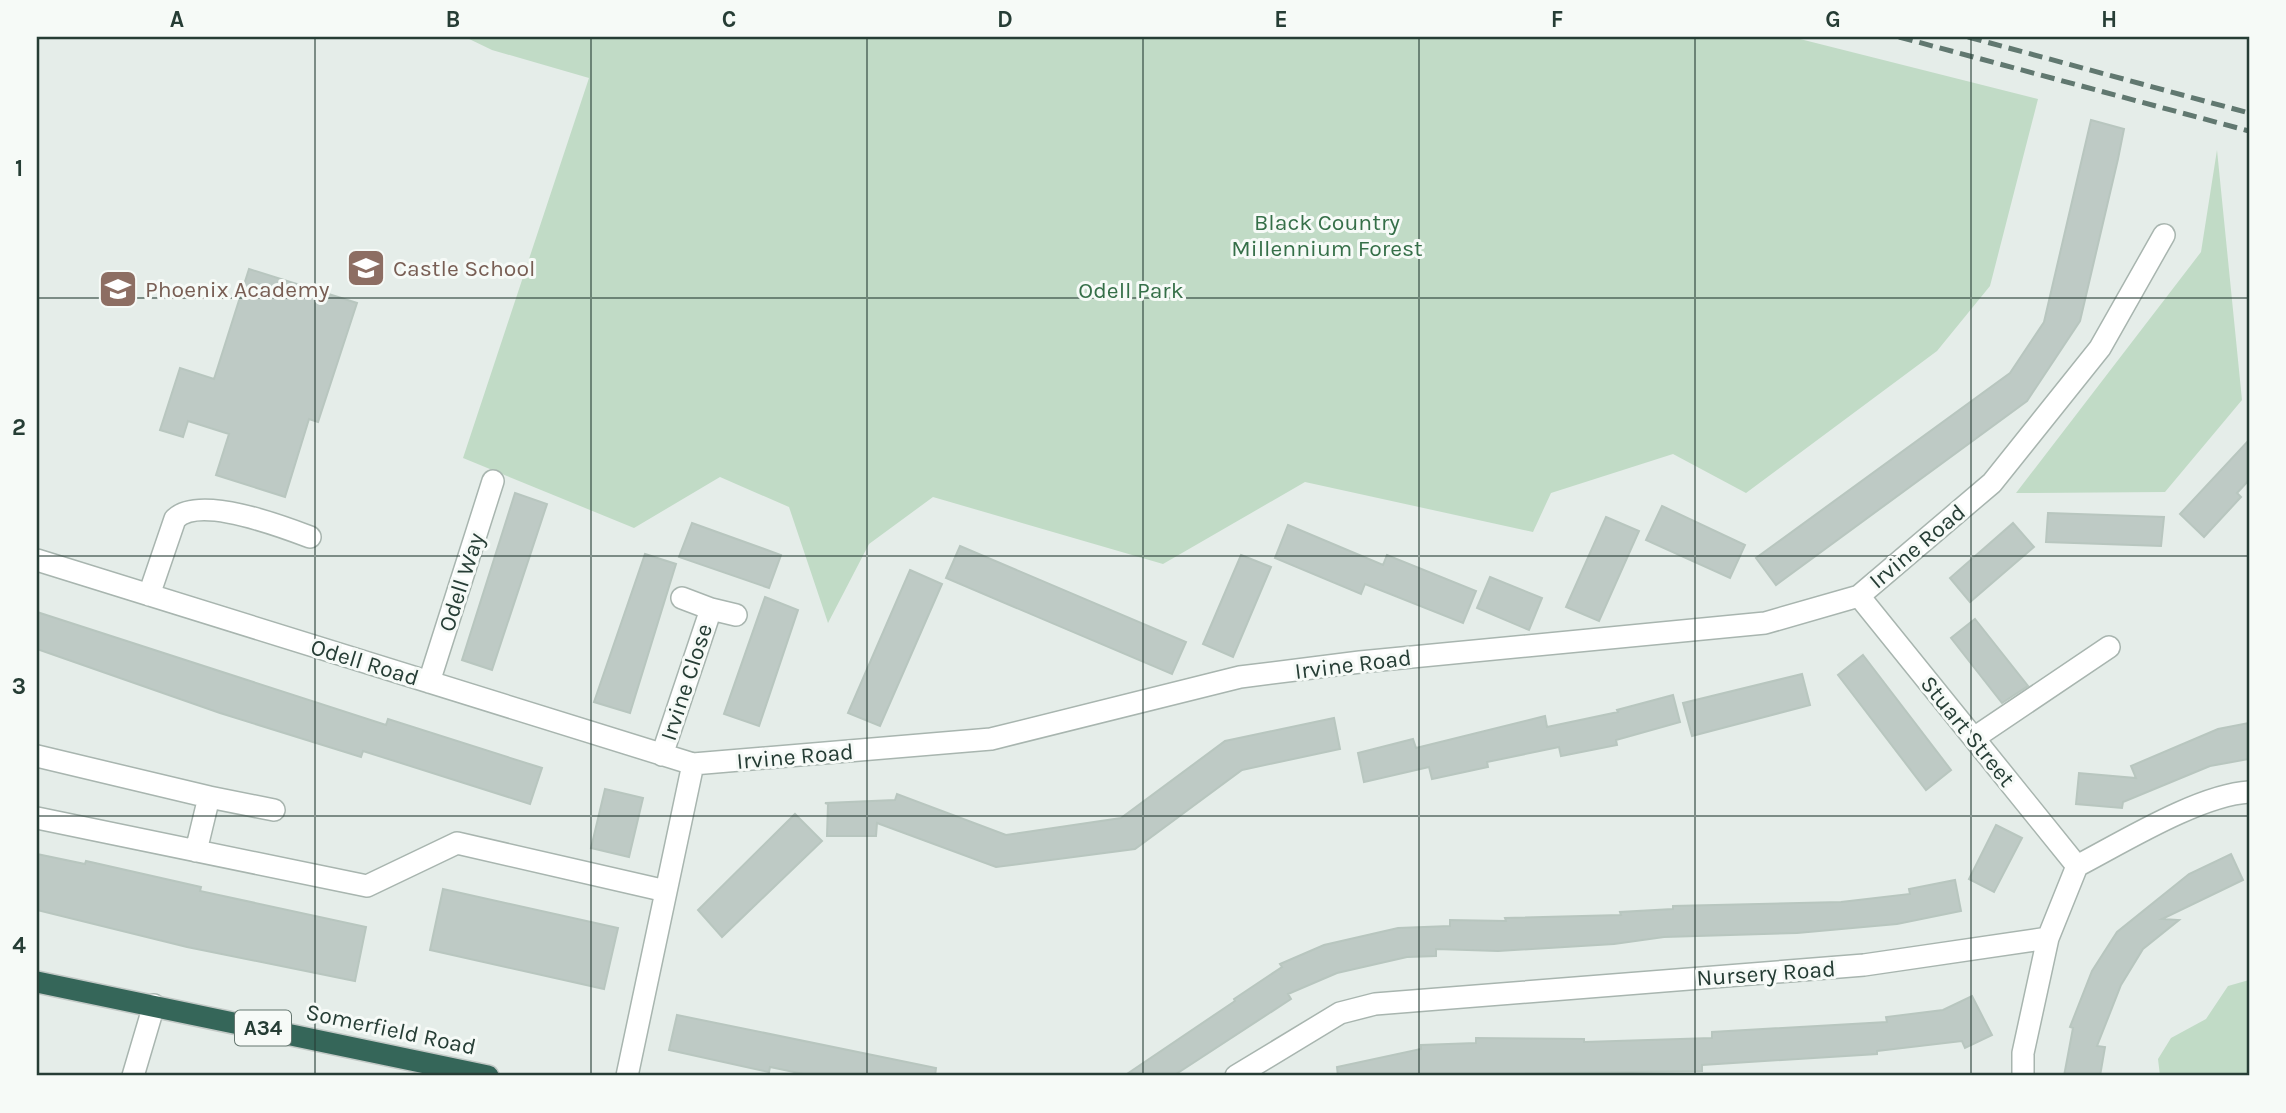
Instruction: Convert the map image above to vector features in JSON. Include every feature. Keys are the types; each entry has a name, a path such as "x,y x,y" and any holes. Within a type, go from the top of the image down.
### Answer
{"highway":[{"name":"Somerfield Road","path":"37,982 488,1076"}],"street":[{"name":"Irvine Road","path":"693,764 991,739 1240,677 1374,660 1765,623 1859,596 1992,483 2100,348 2164,235"},
{"name":"Odell Way","path":"429,682 493,481"},
{"path":"149,595 175,519 182,512 201,508 272,522 310,537"},
{"name":"Odell Road","path":"37,560 693,764"},
{"name":"Stuart Street","path":"1859,596 2077,866"},
{"name":"Irvine Close","path":"682,598 736,615"},
{"name":"Irvine Close","path":"662,755 711,609"},
{"path":"1974,738 2109,647"},
{"path":"37,756 274,810"},
{"path":"627,1076 693,764"},
{"path":"2023,1076 2023,1054 2048,938 2077,866 2171,817 2236,793 2249,792"},
{"path":"196,851 209,797"},
{"path":"37,817 367,886 457,843 666,891"},
{"name":"Nursery Road","path":"1236,1076 1340,1013 1375,1004 1864,965 2048,938"},
{"path":"133,1076 154,1005"}],"green space":[{"name":"Odell Park","path":"465,37 1792,37 2038,99 1990,286 1937,351 1746,493 1673,454 1551,493 1533,532 1305,482 1163,564 933,497 869,544 828,623 789,507 720,477 634,528 463,458 589,78 492,50"},
{"path":"2217,150 2242,400 2165,492 2016,493 2201,252"},
{"path":"2249,980 2249,1076 2160,1076 2158,1059 2171,1038 2206,1019 2228,986"}],"building":[{"path":"2091,120 2124,129 2118,159 2080,321 2027,401 1776,585 1756,558 2010,373 2044,322"},
{"path":"249,269 357,303 318,422 309,419 285,497 216,475 229,434 188,421 183,437 160,430 180,368 214,379"},
{"path":"2249,440 2249,480 2237,493 2241,497 2204,537 2180,514"},
{"path":"515,493 547,504 492,670 462,660"},
{"path":"1662,506 1745,545 1730,578 1646,540"},
{"path":"2048,513 2164,517 2161,546 2046,542"},
{"path":"1606,517 1639,531 1599,621 1566,607"},
{"path":"692,523 781,555 769,588 679,557"},
{"path":"2013,523 2034,547 1970,602 1950,578"},
{"path":"1288,525 1383,565 1387,555 1476,591 1463,623 1365,584 1361,594 1275,558"},
{"path":"960,546 1186,642 1172,674 946,578"},
{"path":"645,554 676,564 630,713 594,702"},
{"path":"1241,555 1271,567 1233,657 1203,644"},
{"path":"910,570 942,584 880,726 848,713"},
{"path":"1490,577 1542,598 1529,630 1477,608"},
{"path":"765,597 798,610 759,726 724,714"},
{"path":"37,612 386,725 388,719 542,768 530,804 363,751 361,757 220,713 37,649"},
{"path":"1975,619 2028,686 2002,703 1951,638"},
{"path":"1863,655 1951,770 1926,790 1838,675"},
{"path":"1802,674 1810,705 1692,736 1683,703"},
{"path":"1673,695 1680,722 1616,740 1617,745 1561,756 1559,747 1487,762 1488,767 1432,779 1429,767 1364,782 1358,753 1413,739 1416,748 1545,716 1547,727 1618,712 1617,710"},
{"path":"1334,718 1340,749 1242,770 1135,849 996,867 877,823 876,836 827,836 828,804 825,803 895,800 897,794 1006,835 1121,818 1225,741"},
{"path":"2249,723 2249,759 2210,766 2123,802 2122,808 2076,804 2079,773 2136,778 2131,766 2218,729"},
{"path":"605,789 643,798 629,857 591,848"},
{"path":"795,814 822,841 722,937 698,910"},
{"path":"1996,825 2022,838 1994,892 1969,879"},
{"path":"37,854 85,864 86,861 201,887 200,891 366,927 355,981 187,947 37,910"},
{"path":"2231,854 2243,880 2162,919 2179,920 2143,949 2121,985 2097,1046 2105,1047 2100,1076 2064,1076 2073,1028 2070,1027 2092,971 2117,932 2189,874"},
{"path":"1955,880 1961,911 1897,924 1797,933 1664,937 1614,944 1498,951 1436,949 1436,956 1407,957 1337,973 1288,994 1291,999 1173,1076 1124,1076 1235,1001 1234,999 1282,967 1280,964 1324,945 1398,928 1450,926 1450,920 1506,921 1505,918 1621,915 1620,912 1673,909 1673,906 1841,902 1910,894 1909,889"},
{"path":"443,889 618,928 604,989 430,950"},
{"path":"1972,996 1992,1035 1965,1048 1962,1041 1877,1051 1877,1054 1702,1065 1702,1071 1338,1076 1337,1067 1421,1049 1421,1045 1476,1043 1476,1038 1584,1039 1584,1042 1712,1038 1712,1032 1887,1022 1886,1017 1943,1010"},
{"path":"677,1015 936,1068 935,1076 813,1076 770,1067 769,1072 669,1050"}],"railway":[{"path":"1899,37 2249,131"},
{"path":"1968,37 2249,113"}],"place":[{"name":"Castle School","path":"366,268"},
{"name":"Phoenix Academy","path":"118,289"}],"park label":[{"name":"Black Country Millennium Forest","path":"1327,235"}]}
